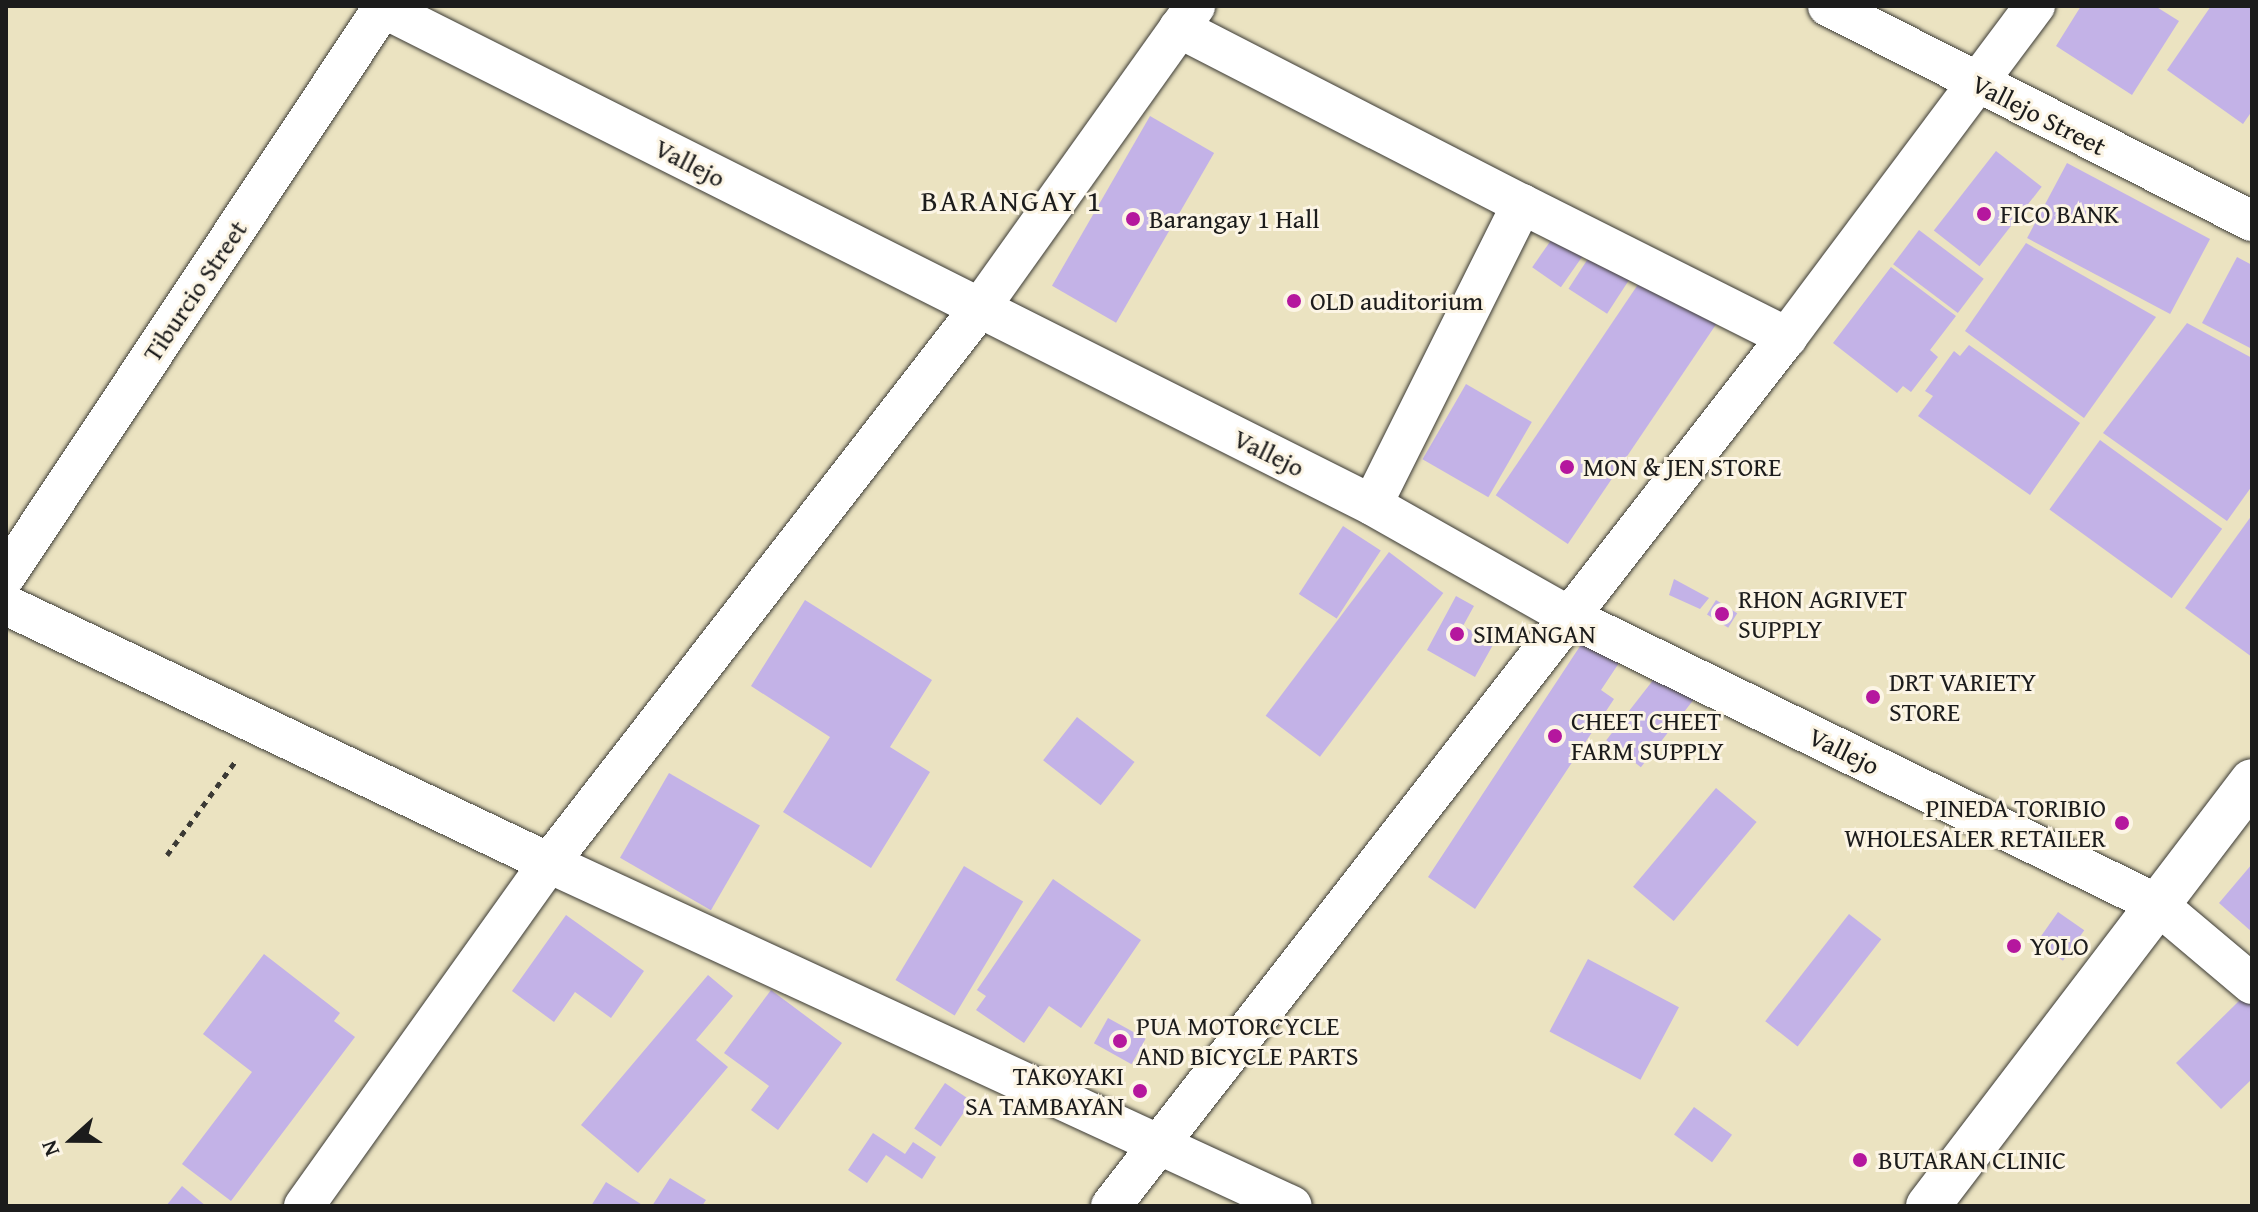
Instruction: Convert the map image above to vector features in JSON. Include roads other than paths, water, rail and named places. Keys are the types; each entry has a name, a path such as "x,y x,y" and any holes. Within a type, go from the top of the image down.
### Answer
{"main road":[{"path":"1928,1206 2252,781"}],"street":[{"name":"Vallejo Street","path":"1828,6 2252,221"},
{"path":"1111,1206 1787,337 2035,6"},
{"name":"Vallejo","path":"382,7 1372,505 1570,617 2157,904 2252,984"},
{"name":"Tiburcio Street","path":"6,575 382,7"},
{"path":"304,1206 549,863 979,309 1187,17 1522,204 1787,337"},
{"path":"1372,505 1522,204"},
{"path":"6,605 549,863 1160,1142 1292,1206"}],"place":[{"name":"FICO BANK","path":"1984,214"},
{"name":"Barangay 1 Hall","path":"1133,219"},
{"name":"OLD auditorium","path":"1294,301"},
{"name":"MON & JEN STORE","path":"1567,467"},
{"name":"RHON AGRIVET SUPPLY","path":"1722,614"},
{"name":"SIMANGAN","path":"1457,634"},
{"name":"DRT VARIETY STORE","path":"1873,697"},
{"name":"CHEET CHEET FARM SUPPLY","path":"1555,736"},
{"name":"PINEDA TORIBIO WHOLESALER RETAILER","path":"2122,823"},
{"name":"YOLO","path":"2014,946"},
{"name":"PUA MOTORCYCLE AND BICYCLE PARTS","path":"1120,1041"},
{"name":"TAKOYAKI SA TAMBAYAN","path":"1140,1091"},
{"name":"BUTARAN CLINIC","path":"1860,1160"}],"district":[{"name":"BARANGAY 1","path":"1012,200"}]}
